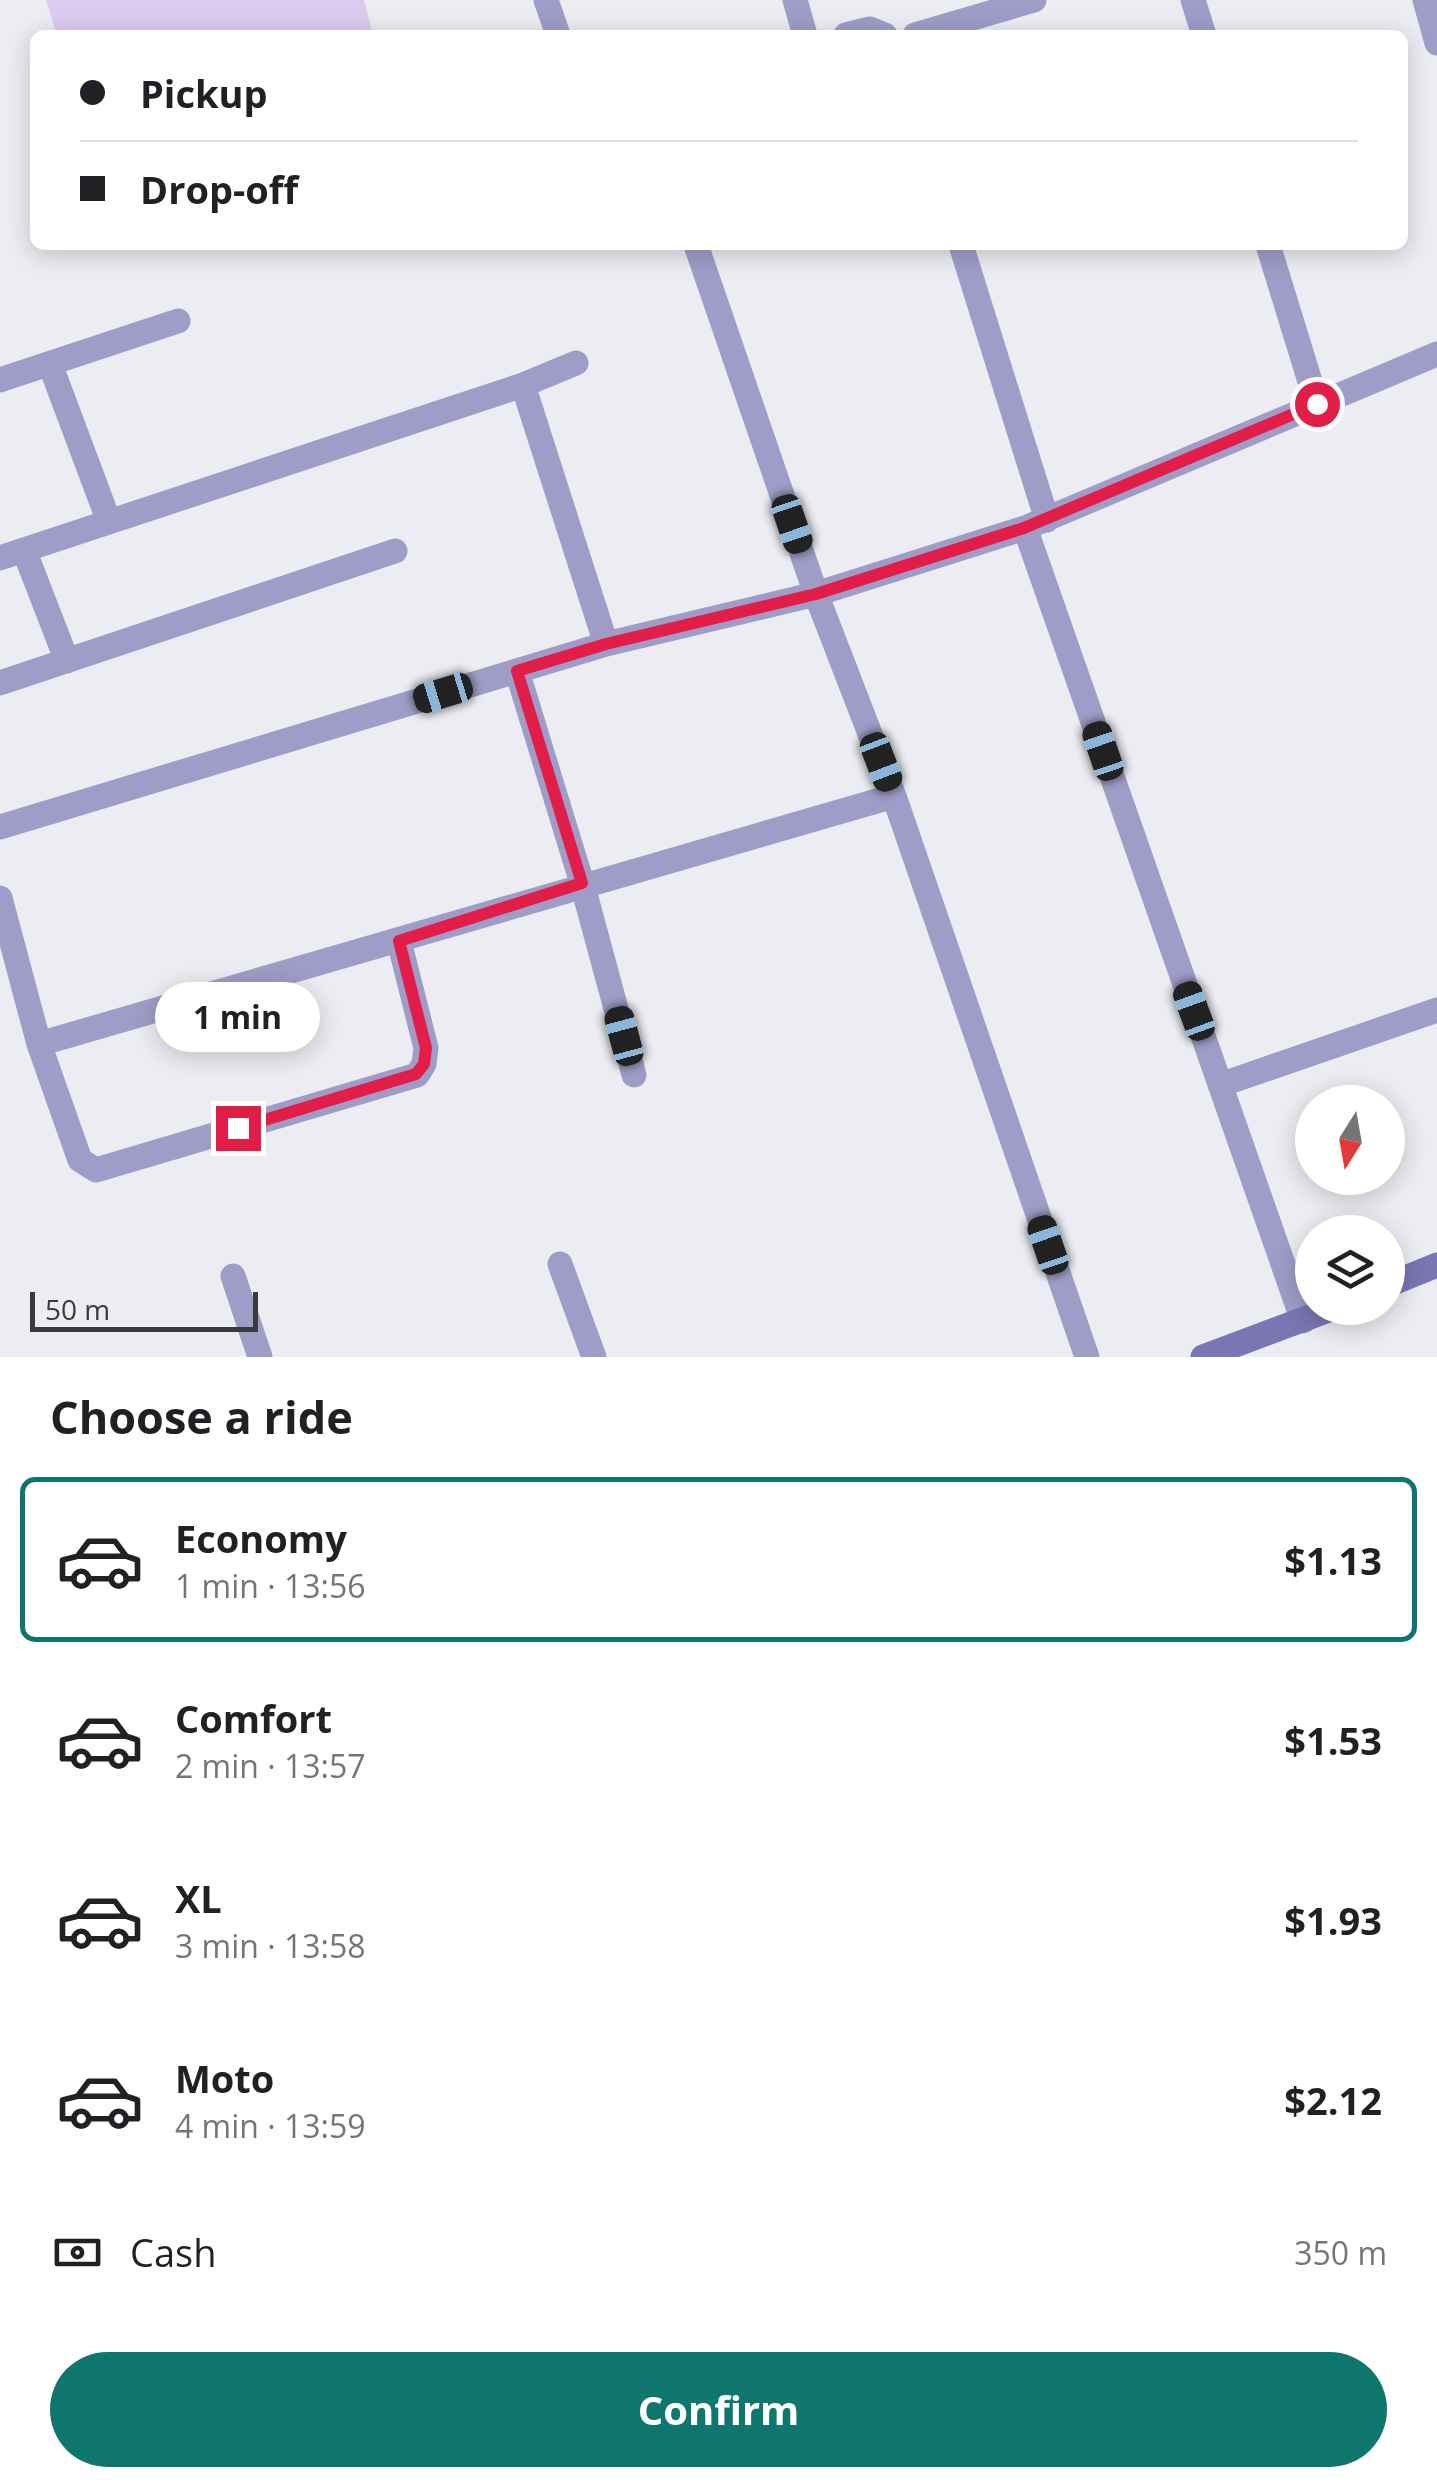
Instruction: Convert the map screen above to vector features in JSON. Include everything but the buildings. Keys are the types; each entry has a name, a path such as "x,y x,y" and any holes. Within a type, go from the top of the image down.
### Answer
{"main road":[{"path":"1405,1278 1437,1265"},
{"path":"1210,1356 1295,1323"}],"street":[{"path":"546,0 556,30"},
{"path":"795,0 804,30"},
{"path":"932,30 1034,0"},
{"path":"1193,0 1202,30"},
{"path":"1424,0 1437,42"},
{"path":"698,250 816,594 894,796 1087,1357"},
{"path":"962,250 1036,524 1220,1085 1295,1300"},
{"path":"1270,250 1317,404"},
{"path":"0,380 178,321"},
{"path":"0,827 606,644 816,594 1036,524 1437,354"},
{"path":"67,662 12,554 108,519 524,385 576,363"},
{"path":"50,364 108,519"},
{"path":"524,385 606,644"},
{"path":"0,683 395,552"},
{"path":"517,671 582,883 634,1075"},
{"path":"39,1044 399,941 582,883 894,796"},
{"path":"0,898 39,1044 80,1160 96,1170 416,1074 424,1064 426,1048 399,941"},
{"path":"1220,1085 1437,1010"},
{"path":"560,1264 594,1357"},
{"path":"232,1276 260,1357"}],"shaded area":[{"path":"46,0 364,0 372,30 55,30"}],"route":[{"path":"238,1128 416,1074 424,1064 426,1048 399,941 582,883 517,671 606,644 816,594 1024,528 1317,404"}]}
